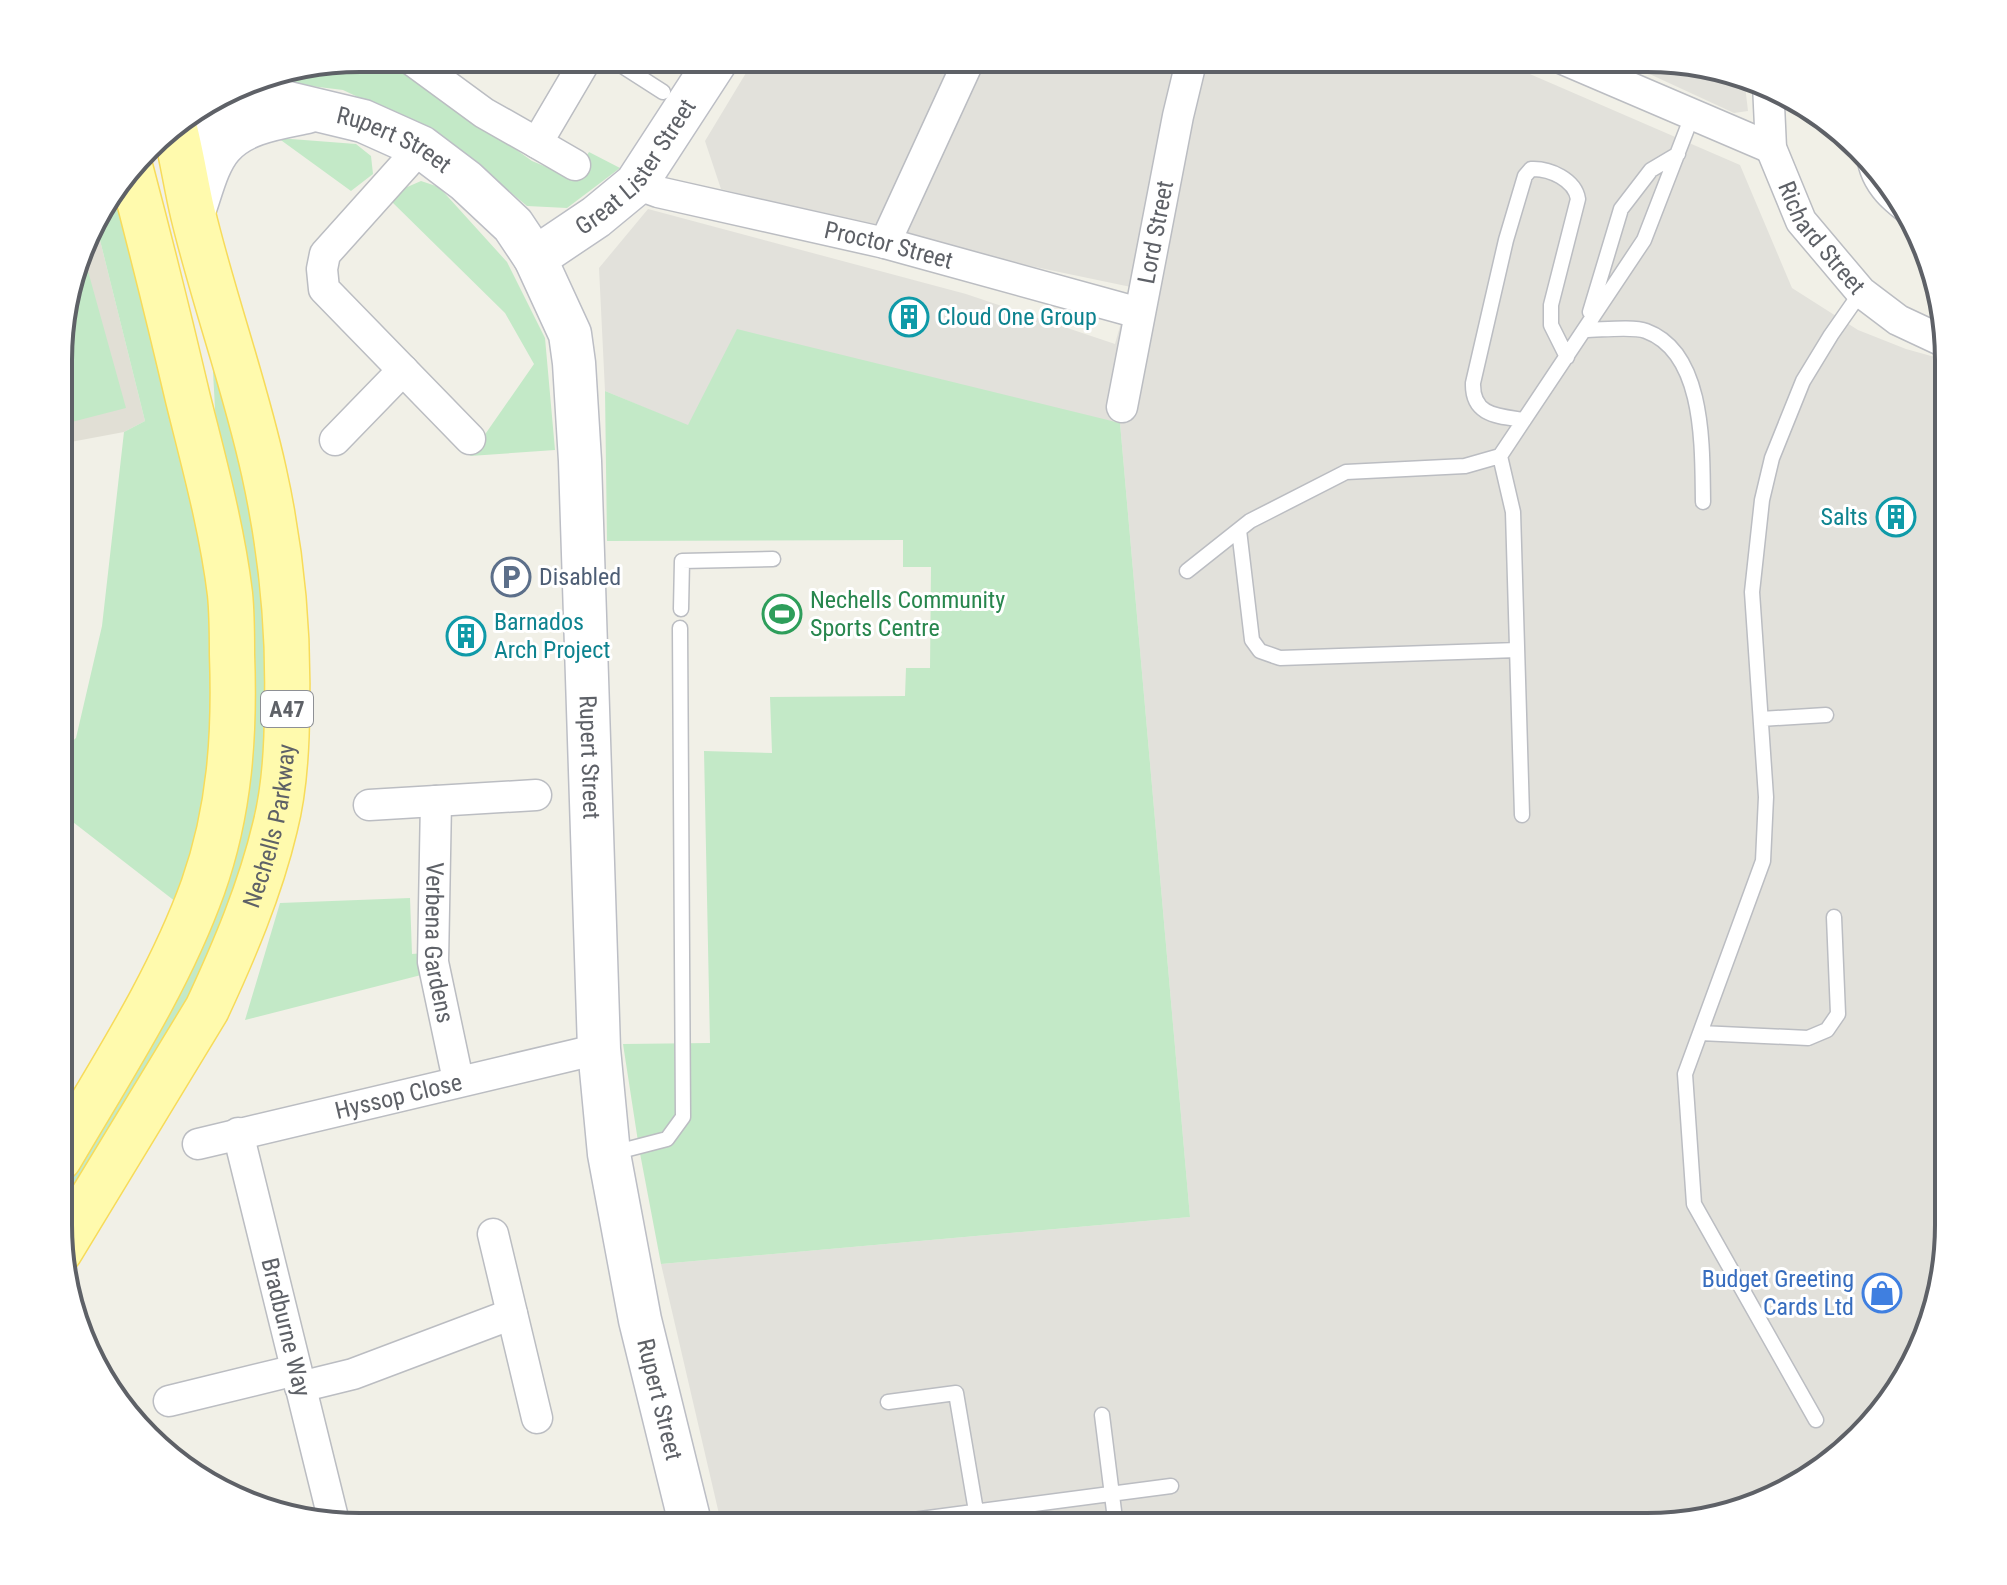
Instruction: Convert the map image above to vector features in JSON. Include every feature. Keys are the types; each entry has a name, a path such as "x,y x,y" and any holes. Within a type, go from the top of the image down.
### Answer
{"main road":[{"name":"Nechells Parkway","path":"72,1231 207,1009 259,884 276,826 283,780 289,665 278,546 264,471 171,143"},
{"path":"169,145 205,375 207,476"},
{"name":"Nechells Parkway","path":"72,1137 177,952 204,885 226,804 233,754 230,597 207,476 134,182"}],"street":[{"path":"428,72 484,113 575,165"},
{"path":"537,143 579,72"},
{"name":"Great Lister Street","path":"535,258 596,217 636,184 709,72"},
{"path":"885,243 964,72"},
{"name":"Lord Street","path":"1122,407 1189,72"},
{"path":"1592,72 1771,148"},
{"name":"Rupert Street","path":"250,94 363,121 421,147 466,181 513,225 535,258 570,334 580,461 599,1049 609,1154 640,1320 688,1513"},
{"name":"Richard Street","path":"1769,100 1771,148 1801,221 1861,292 1898,320 1934,337"},
{"path":"193,214 222,145 256,123 316,110"},
{"name":"Rupert Street","path":"196,124 213,119 316,110"},
{"path":"421,147 325,254 322,269 324,289 470,439"},
{"name":"Proctor Street","path":"636,184 658,192 885,243 1139,313"},
{"path":"335,440 403,370"},
{"path":"369,805 536,795"},
{"name":"Verbena Gardens","path":"436,801 433,962 458,1080"},
{"name":"Hyssop Close","path":"198,1144 599,1049"},
{"name":"Bradburne Way","path":"238,1133 329,1511"},
{"path":"493,1234 537,1418"},
{"path":"169,1401 298,1379 353,1374 512,1314"}],"lane":[{"path":"632,72 663,92"},
{"path":"1187,571 1250,521 1346,472 1465,466 1500,456 1644,240 1692,116"},
{"path":"1585,330 1621,209 1651,170 1678,154"},
{"path":"1524,420 1495,415 1480,407 1472,396 1506,240 1525,176 1531,169 1539,169 1576,188 1578,199 1551,305 1551,325 1567,357"},
{"path":"1866,174 1876,192 1886,200"},
{"path":"1816,1420 1694,1204 1685,1074 1763,861 1766,797 1752,592 1762,500 1772,458 1803,381 1861,292"},
{"path":"1585,330 1645,331 1675,351 1686,372 1701,419 1703,502"},
{"path":"1500,456 1513,512 1522,815"},
{"path":"1239,530 1252,640 1260,651 1280,658 1517,650"},
{"path":"681,609 682,561 773,559"},
{"path":"609,1154 667,1139 683,1117 680,628"},
{"path":"1761,719 1826,715"},
{"path":"1700,1033 1808,1038 1827,1030 1838,1014 1834,917"},
{"path":"888,1402 956,1393 976,1511"},
{"path":"1102,1415 1114,1513"},
{"path":"972,1513 1171,1486"}],"shaded area":[{"path":"747,72 1525,72 1740,165 1792,288 1858,330 1935,357 1933,1262 1920,1317 1905,1352 1886,1385 1851,1429 1807,1464 1774,1483 1739,1498 1684,1511 719,1513 661,1264 1190,1217 1120,423 1089,417 688,426 605,391 599,268 648,209 966,294 1115,344 1131,287 977,255 721,189 705,141"},
{"path":"1645,72 1684,74 1745,90 1748,111 1734,113"},
{"path":"100,238 145,421 124,432 72,442 74,323 87,268"}],"green space":[{"path":"408,72 532,161 573,178 589,152 620,168 567,208 527,206 445,138 343,90 284,83 323,74"},
{"path":"278,138 356,144 371,156 373,174 351,191"},
{"path":"421,181 439,187 507,262 545,338 555,450 470,456 534,364 505,313 391,201 405,188"},
{"path":"118,205 191,471 217,631 218,709 201,833 176,902 72,821 72,742 76,738 102,626 124,432 145,421 100,238"},
{"path":"87,268 126,408 72,422 74,323"},
{"path":"737,329 1120,423 1190,1217 661,1264 623,1044 710,1043 704,751 772,753 770,697 905,696 906,668 930,668 931,567 903,567 903,540 607,541 605,391 688,425"},
{"path":"212,354 262,537 274,690 257,847 219,948 72,1202 72,1154 220,879 218,462"},
{"path":"410,898 412,954 425,953 425,974 245,1020 280,903"}],"place":[{"name":"Cloud One Group","path":"909,317"},
{"name":"Salts","path":"1896,517"},
{"name":"Disabled","path":"511,577"},
{"name":"Nechells Community Sports Centre","path":"782,614"},
{"name":"Barnados Arch Project","path":"466,636"},
{"name":"Budget Greeting Cards Ltd","path":"1882,1293"}]}
